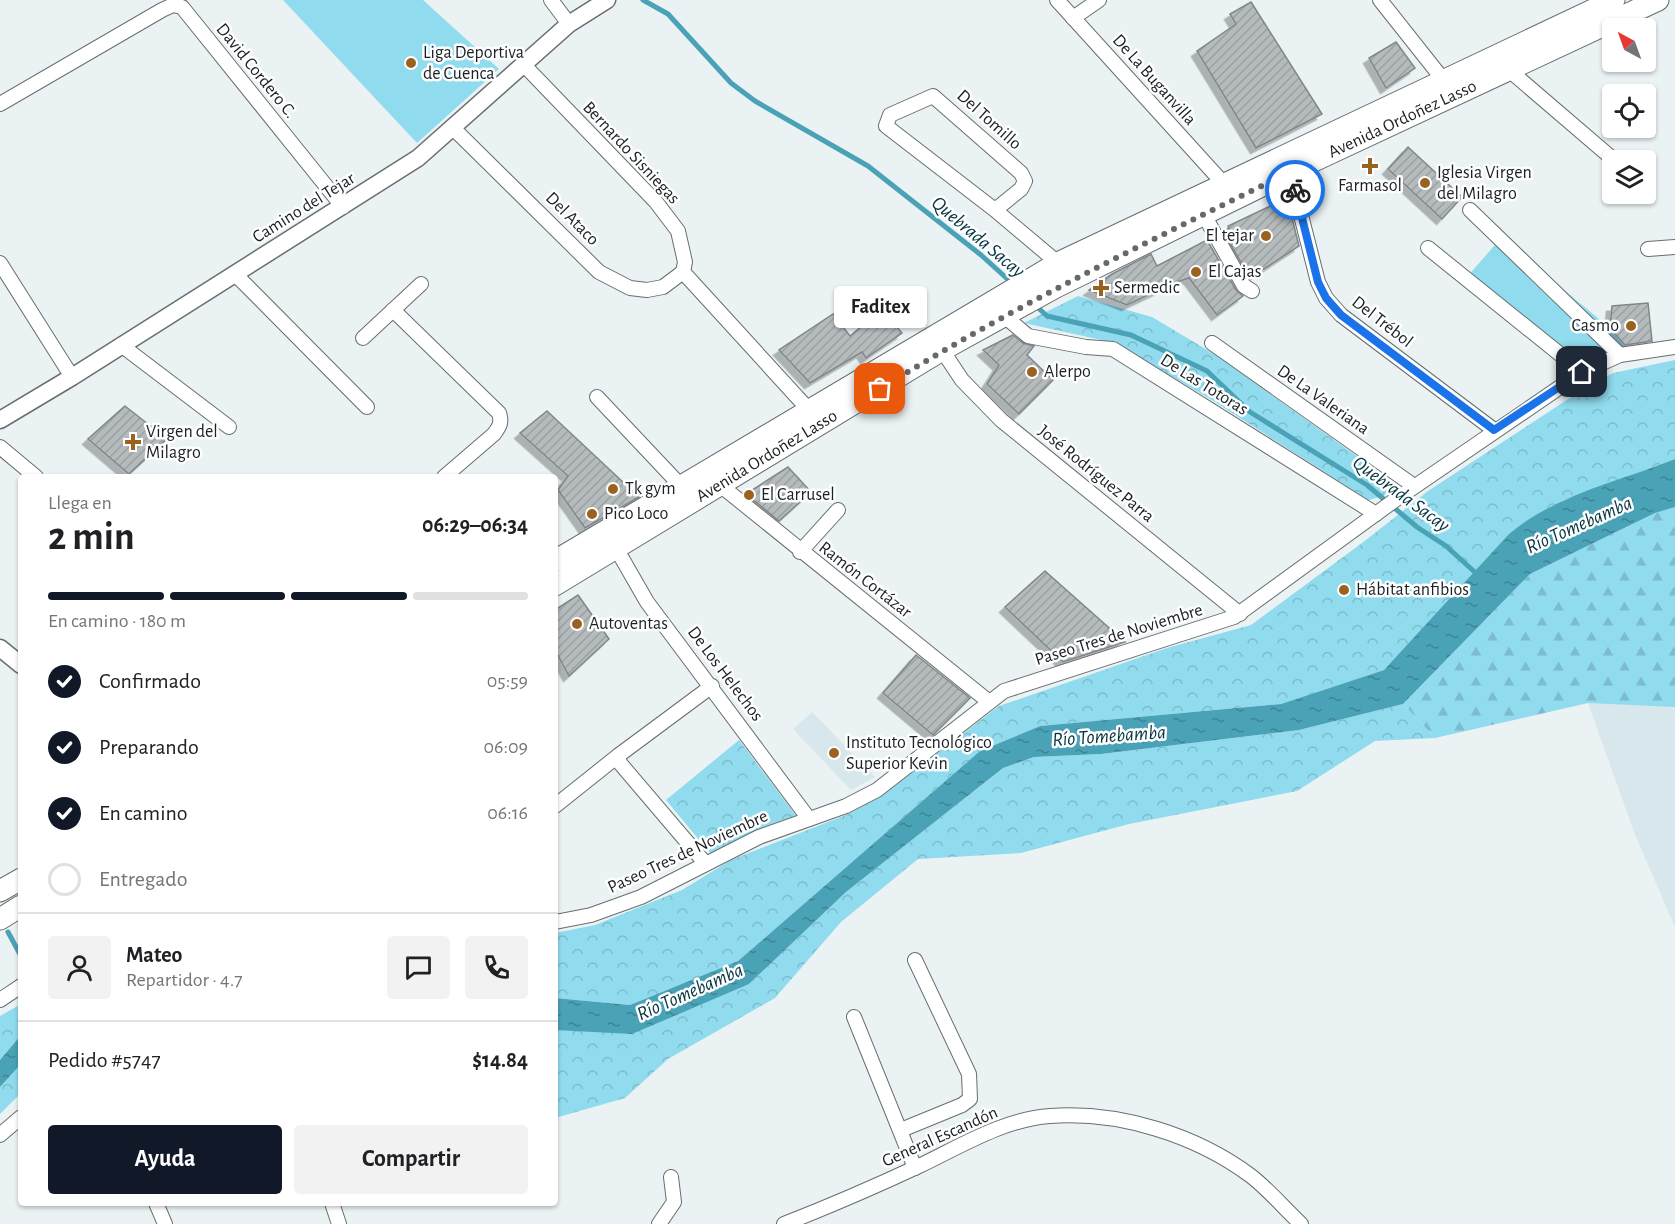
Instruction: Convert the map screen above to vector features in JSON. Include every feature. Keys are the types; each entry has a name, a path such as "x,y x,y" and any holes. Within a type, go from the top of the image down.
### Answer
{"main road":[{"name":"Avenida Ordoñez Lasso","path":"558,559 809,410 995,310 1053,273 1224,184 1445,82 1614,0"},
{"name":"Avenida Ordoñez Lasso","path":"1053,273 1204,214 1658,0"},
{"name":"Avenida Ordoñez Lasso","path":"558,583 942,350 995,310"},
{"path":"0,891 18,881"},
{"path":"0,919 18,908"}],"street":[{"path":"551,0 569,24"},
{"name":"Camino del Tejar","path":"0,420 72,378 418,158 569,24 607,0"},
{"name":"De La Buganvilla","path":"1056,0 1224,184"},
{"path":"1073,18 1099,0"},
{"path":"1380,0 1445,82"},
{"name":"David Cordero C.","path":"0,104 162,10 177,5 182,7 343,207"},
{"name":"Bernardo Sisniegas","path":"524,65 656,202 678,231 685,262 683,272"},
{"path":"1509,70 1602,150"},
{"name":"Del Tomillo","path":"995,210 1021,189 1025,181 1021,173 933,96 890,115 886,126 995,210 1053,273"},
{"name":"Del Ataco","path":"453,127 599,272 630,288 648,290 663,287 683,272"},
{"name":"Del Trébol","path":"1290,172 1318,282 1326,298 1341,315 1494,430"},
{"path":"1470,210 1620,356"},
{"path":"1204,214 1244,286 1252,291"},
{"path":"1648,249 1675,247"},
{"path":"1428,248 1582,372"},
{"path":"0,263 72,378"},
{"path":"683,272 809,410"},
{"path":"235,274 367,407"},
{"path":"363,338 421,284"},
{"path":"393,310 498,413 501,419 500,426 494,434 447,474"},
{"name":"De Las Totoras","path":"995,310 1028,336 1086,347 1113,349 1380,511"},
{"name":"De La Valeriana","path":"1212,343 1413,486"},
{"path":"121,345 229,428"},
{"name":"Paseo Tres de Noviembre","path":"558,921 591,915 641,897 759,837 846,806 877,790 906,770 988,701 1020,685 1240,614 1413,486 1582,372 1620,356 1675,347"},
{"name":"José Rodríguez Parra","path":"942,350 962,380 1001,420 1240,614"},
{"path":"597,397 681,486"},
{"path":"0,447 32,474"},
{"name":"Ramón Cortázar","path":"720,485 800,552 988,701"},
{"path":"800,552 838,510"},
{"name":"De Los Helechos","path":"616,548 647,602 712,686 808,819"},
{"path":"0,648 18,662"},
{"path":"558,804 712,686"},
{"path":"619,755 620,762 705,863"},
{"path":"901,1130 962,1105 970,1099 972,1089 969,1074 915,960"},
{"path":"0,1000 18,988"},
{"path":"854,1017 915,1168"},
{"name":"General Escandón","path":"784,1224 1010,1125 1049,1116 1108,1118 1160,1130 1200,1145 1252,1177 1301,1224"},
{"path":"0,1135 18,1120"},
{"path":"659,1224 674,1202 671,1177"},
{"path":"157,1206 165,1224"},
{"path":"333,1206 339,1224"}],"shaded area":[{"path":"1675,507 1675,927 1634,832 1588,703"},
{"name":"Instituto Tecnológico Superior Kevin","path":"812,712 875,777 851,790 793,729"}],"green space":[{"path":"283,0 423,0 499,69 417,143"},
{"path":"1501,238 1610,328 1627,347 1575,364 1467,277"},
{"path":"1078,296 1152,317 1214,354 1393,482 1384,496 1368,500 1215,402 1115,343 1024,323"},
{"path":"1675,360 1675,459 1562,501 1423,630 1384,670 1281,704 1040,726 980,751 738,961 630,1005 558,998 558,932 595,925 682,890 731,860 846,815 883,795 999,706 1167,648 1251,625 1428,491 1582,390 1613,373"},
{"path":"1675,507 1675,707 1588,703 1435,738 1403,704 1530,574 1655,513"},
{"path":"1403,704 1435,738 1375,741 1297,791 1129,824 1021,853 918,859 841,922 775,998 668,1059 625,1098 558,1117 558,1028 749,984 846,892 1003,768 1034,757 1101,754 1299,730"},
{"path":"739,740 797,817 755,831 710,853 666,800"},
{"path":"18,1006 18,1039 0,1060 0,1016"},
{"path":"18,1067 18,1096 0,1114 0,1087"}],"water":[{"name":"Río Tomebamba","path":"1675,459 1675,507 1655,513 1530,574 1403,704 1299,730 1101,754 1034,757 1003,768 846,892 749,984 632,1034 558,1030 558,998 630,1005 738,961 980,751 1040,726 1281,704 1384,670 1509,534 1527,520 1547,509 1589,490"},
{"path":"18,1039 18,1067 0,1087 0,1060"}],"building":[{"path":"1251,2 1322,114 1256,148 1197,51 1236,24 1230,14"},
{"path":"1396,42 1415,68 1386,88 1369,58"},
{"name":"Iglesia Virgen del Milagro","path":"1408,147 1462,197 1442,219 1388,169"},
{"name":"El tejar","path":"1287,198 1299,246 1250,278 1223,231 1229,228 1228,226"},
{"path":"1207,240 1236,290 1243,296 1217,315 1189,278 1127,305 1089,290 1112,274 1151,254 1157,266"},
{"path":"1648,303 1652,341 1625,345 1610,328 1612,306"},
{"path":"882,309 902,333 866,358 862,352 810,383 779,350 833,314 850,336"},
{"path":"1013,335 1023,343 1034,346 1027,355 1053,380 1019,414 987,384 999,365 983,350"},
{"path":"125,406 167,439 129,474 88,439"},
{"path":"547,411 639,497 585,528 558,490 568,476 520,433"},
{"path":"788,467 811,492 779,521 746,494"},
{"path":"1045,571 1125,642 1063,662 1005,607"},
{"name":"Autoventas","path":"578,595 609,639 569,676 558,656 558,608"},
{"path":"916,655 970,698 933,735 883,693"}],"waterway":[{"name":"Quebrada Sacay","path":"643,0 668,14 731,83 755,101 868,166 981,255 1013,284"},
{"name":"Quebrada Sacay","path":"1035,305 1047,316 1131,335 1207,371 1250,412 1367,485 1417,527 1446,546 1478,575"},
{"path":"8,932 18,950"}],"way so far":[{"path":"880,389 1003,315 1290,172 1295,190"}],"place":[{"name":"Liga Deportiva de Cuenca","path":"411,63"},
{"name":"Farmasol","path":"1370,166"},
{"name":"Iglesia Virgen del Milagro","path":"1425,183"},
{"name":"El tejar","path":"1266,236"},
{"name":"El Cajas","path":"1196,272"},
{"name":"Sermedic","path":"1101,288"},
{"name":"Casmo","path":"1631,326"},
{"name":"Alerpo","path":"1032,372"},
{"name":"Faditex","path":"880,389"},
{"name":"Virgen del Milagro","path":"133,442"},
{"name":"Tk gym","path":"613,489"},
{"name":"El Carrusel","path":"749,495"},
{"name":"Pico Loco","path":"592,514"},
{"name":"Hábitat anfibios","path":"1344,590"},
{"name":"Autoventas","path":"577,624"},
{"name":"Instituto Tecnológico Superior Kevin","path":"834,753"}],"route":[{"path":"1295,190 1318,282 1326,298 1341,315 1494,430 1582,372"}]}
